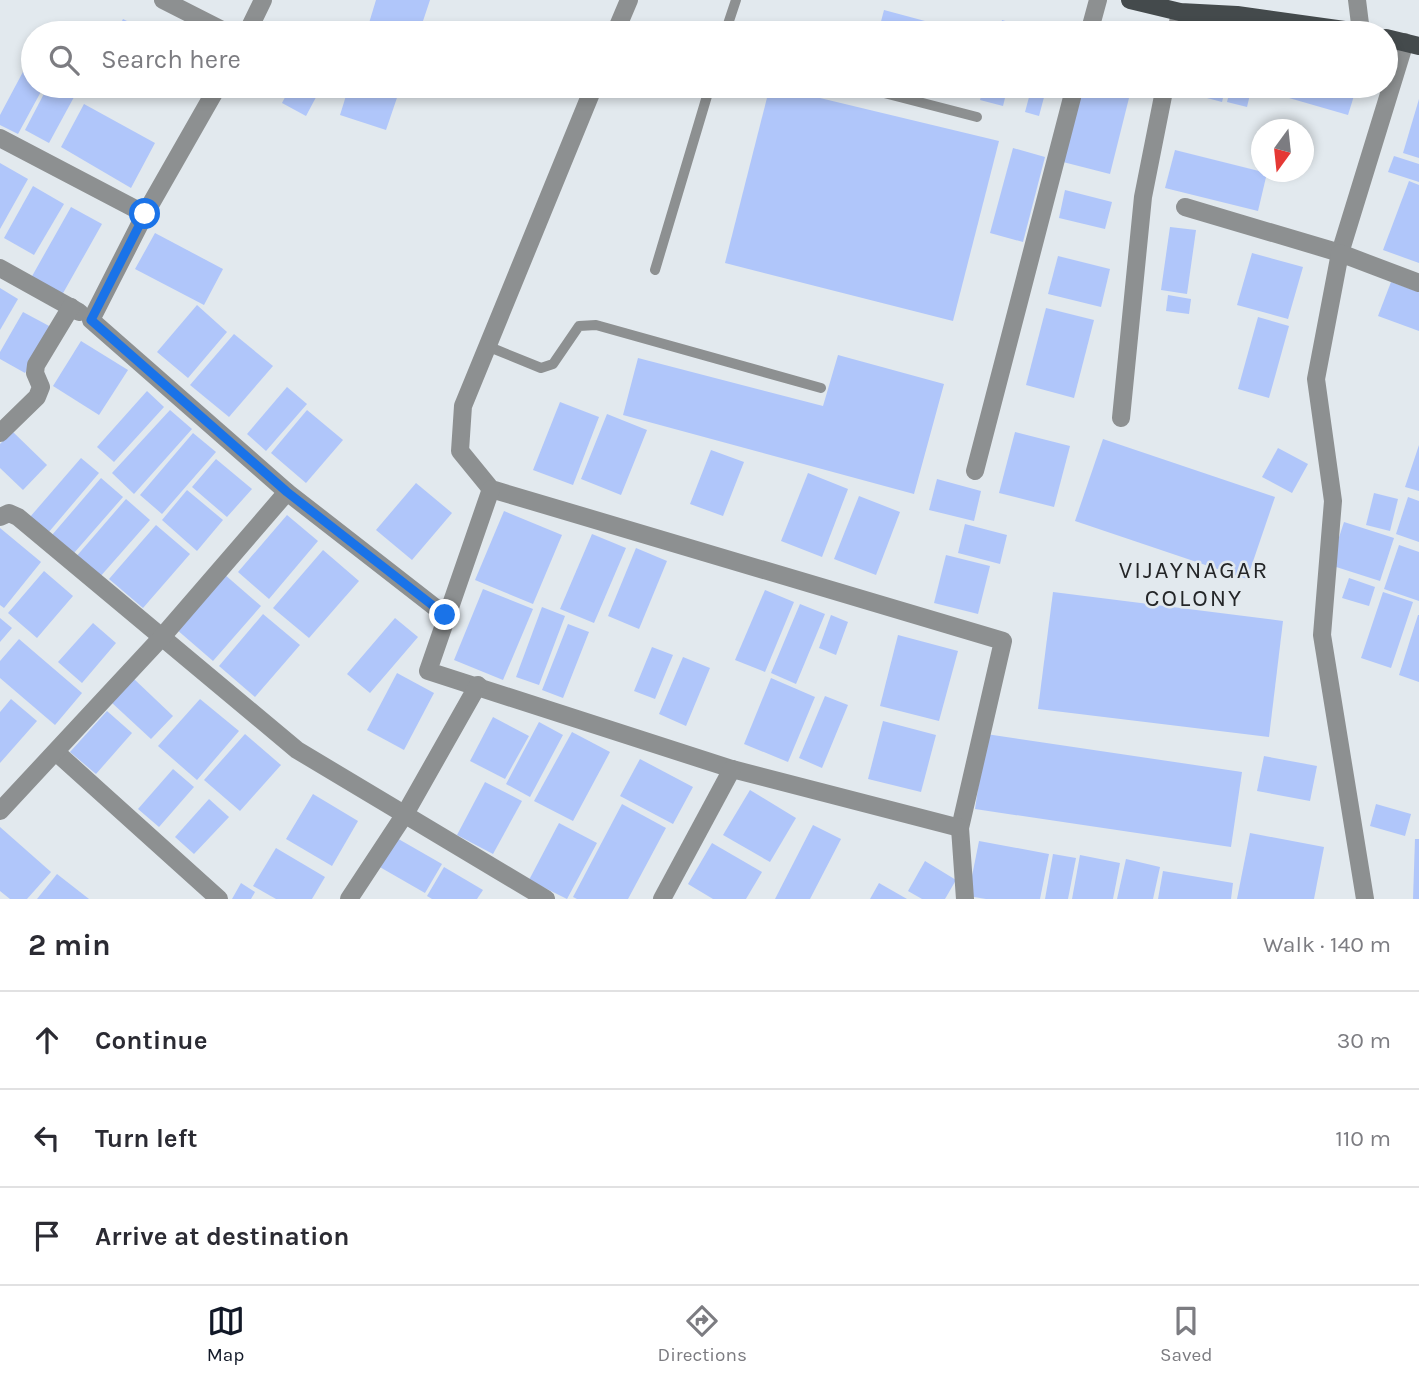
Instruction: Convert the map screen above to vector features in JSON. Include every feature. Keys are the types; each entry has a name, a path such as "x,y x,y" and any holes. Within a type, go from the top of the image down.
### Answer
{"main road":[{"path":"1130,0 1180,12 1274,21"},
{"path":"1209,0 1237,16"}],"street":[{"path":"163,0 204,21"},
{"path":"253,21 263,0"},
{"path":"620,21 629,0"},
{"path":"1092,21 1098,0"},
{"path":"1357,0 1361,21"},
{"path":"1178,21 1180,12"},
{"path":"1398,84 1412,44"},
{"path":"91,320 145,214 211,98"},
{"path":"589,98 463,406 460,451 491,489 1003,641 960,828 965,899"},
{"path":"975,471 1072,98"},
{"path":"1121,418 1143,197 1163,98"},
{"path":"1365,899 1322,635 1333,501 1317,379 1339,253 1393,98"},
{"path":"0,138 145,214"},
{"path":"1185,207 1339,253 1419,283"},
{"path":"0,268 91,320 287,492 445,615"},
{"path":"0,433 37,397 41,387 35,373 36,366 71,307"},
{"path":"491,489 445,615 428,671 732,769 960,828"},
{"path":"3,804 57,753 287,492"},
{"path":"3,511 18,517 297,750 405,814 516,892 546,899"},
{"path":"349,899 405,814 478,685"},
{"path":"57,753 219,899"},
{"path":"662,899 732,769"}],"lane":[{"path":"730,21 736,0"},
{"path":"654,270 706,98"},
{"path":"903,98 977,117"},
{"path":"486,346 541,368 553,364 579,326 596,325 821,388"}],"building":[{"path":"376,0 430,0 423,21 370,21"},
{"path":"884,10 925,21 881,21"},
{"path":"21,76 21,98 38,98 18,134 0,125 0,115"},
{"path":"42,98 73,98 49,143 25,130"},
{"path":"285,98 316,98 306,116 282,103"},
{"path":"345,98 397,98 386,130 340,115"},
{"path":"767,98 820,98 999,141 953,321 725,263"},
{"path":"981,98 1005,98 1003,106"},
{"path":"1029,98 1044,98 1039,116 1025,112"},
{"path":"1080,98 1129,98 1110,174 1063,162"},
{"path":"1207,98 1223,98 1222,102"},
{"path":"1228,98 1249,98 1247,107 1227,102"},
{"path":"1289,98 1353,98 1348,115"},
{"path":"1419,99 1419,158 1403,153"},
{"path":"84,104 155,143 131,188 61,147"},
{"path":"1013,148 1045,157 1023,242 990,233"},
{"path":"1175,150 1251,169 1251,182 1265,182 1258,211 1165,188"},
{"path":"1394,156 1419,164 1419,182 1388,172"},
{"path":"0,163 28,179 0,229"},
{"path":"1409,181 1419,185 1419,263 1383,250"},
{"path":"33,186 64,204 34,255 4,238"},
{"path":"1065,190 1112,202 1105,229 1059,218"},
{"path":"71,207 102,224 62,295 31,278"},
{"path":"1170,227 1196,230 1187,294 1161,290"},
{"path":"155,233 223,269 204,305 135,269"},
{"path":"1252,253 1303,267 1288,319 1237,305"},
{"path":"1058,256 1110,269 1101,307 1048,294"},
{"path":"1391,282 1419,292 1419,331 1378,316"},
{"path":"0,288 18,299 0,330"},
{"path":"1168,295 1191,299 1189,314 1166,311"},
{"path":"197,305 227,332 188,378 157,352"},
{"path":"1046,308 1094,320 1074,398 1026,385"},
{"path":"23,312 51,327 25,373 0,359 0,352"},
{"path":"1258,317 1289,326 1269,398 1238,389"},
{"path":"234,334 273,366 229,417 190,385"},
{"path":"81,341 128,370 99,415 53,386"},
{"path":"838,355 944,384 914,494 623,415 638,358 823,406"},
{"path":"287,387 307,404 266,451 247,434"},
{"path":"147,391 164,407 114,462 97,447"},
{"path":"560,402 599,417 573,485 533,470"},
{"path":"170,410 192,429 134,494 112,473"},
{"path":"307,410 343,440 306,483 271,453"},
{"path":"607,414 647,430 621,495 581,479"},
{"path":"12,431 47,465 23,490 0,468 0,444"},
{"path":"1015,432 1070,446 1054,507 999,493"},
{"path":"193,433 216,452 162,514 140,495"},
{"path":"1103,439 1275,497 1247,579 1075,521"},
{"path":"1419,445 1419,491 1405,487"},
{"path":"1278,448 1308,464 1292,493 1262,477"},
{"path":"711,450 744,462 723,516 690,504"},
{"path":"81,458 99,473 48,533 30,517"},
{"path":"216,459 252,489 227,517 192,487"},
{"path":"808,473 848,489 822,557 781,541"},
{"path":"101,478 123,497 74,553 52,535"},
{"path":"937,479 981,491 974,521 929,510"},
{"path":"416,483 452,513 412,560 376,530"},
{"path":"187,490 223,520 197,551 162,520"},
{"path":"1374,493 1398,499 1390,531 1366,525"},
{"path":"859,496 900,512 876,575 834,559"},
{"path":"1408,497 1419,501 1419,542 1396,534"},
{"path":"126,499 150,520 99,578 75,558"},
{"path":"504,511 562,535 533,604 475,580"},
{"path":"287,515 318,541 269,599 238,572"},
{"path":"1344,522 1394,538 1380,581 1330,565"},
{"path":"965,524 1007,535 1000,564 958,553"},
{"path":"156,525 190,554 143,608 109,579"},
{"path":"0,528 41,562 4,608 0,605"},
{"path":"592,534 626,548 594,623 560,609"},
{"path":"1399,545 1419,552 1419,601 1384,589"},
{"path":"636,548 667,561 639,629 608,616"},
{"path":"323,550 359,581 309,638 273,608"},
{"path":"946,555 990,566 978,614 934,603"},
{"path":"44,571 73,596 37,638 8,613"},
{"path":"224,574 261,606 213,661 176,629"},
{"path":"1349,578 1375,587 1369,606 1342,598"},
{"path":"483,589 533,609 503,680 454,660"},
{"path":"765,590 794,602 765,672 735,660"},
{"path":"1053,592 1283,621 1269,737 1038,709"},
{"path":"1383,592 1413,602 1391,668 1361,658"},
{"path":"800,604 825,614 796,684 771,673"},
{"path":"542,607 565,616 539,685 516,677"},
{"path":"263,614 300,645 255,697 219,666"},
{"path":"831,615 848,622 836,655 819,648"},
{"path":"1419,615 1419,682 1399,675"},
{"path":"0,618 12,628 0,642"},
{"path":"395,618 418,637 370,693 347,674"},
{"path":"93,623 116,643 82,683 58,662"},
{"path":"568,624 589,632 563,698 542,690"},
{"path":"898,635 958,651 939,721 880,706"},
{"path":"19,639 82,693 55,725 0,678 0,661"},
{"path":"652,647 673,655 655,699 634,691"},
{"path":"683,657 710,668 686,726 659,714"},
{"path":"397,673 434,693 404,750 367,730"},
{"path":"771,678 815,697 788,762 744,744"},
{"path":"134,679 173,716 151,739 111,702"},
{"path":"825,696 848,705 822,768 799,758"},
{"path":"11,699 37,721 0,763 0,712"},
{"path":"200,699 239,731 197,780 158,746"},
{"path":"107,711 132,733 96,774 70,752"},
{"path":"493,717 529,736 505,779 470,761"},
{"path":"883,721 936,735 921,792 868,779"},
{"path":"539,722 563,735 530,797 506,784"},
{"path":"572,732 610,752 573,821 534,801"},
{"path":"245,734 281,765 240,811 204,780"},
{"path":"986,734 1242,772 1231,847 975,809"},
{"path":"1264,756 1317,766 1310,801 1257,791"},
{"path":"640,759 693,787 673,824 620,796"},
{"path":"173,769 194,787 159,827 138,809"},
{"path":"485,782 522,801 493,854 457,835"},
{"path":"750,790 796,818 770,862 723,835"},
{"path":"313,794 358,821 332,866 286,839"},
{"path":"209,799 229,817 194,854 175,837"},
{"path":"622,804 666,828 628,899 573,897"},
{"path":"1376,804 1411,814 1405,836 1370,826"},
{"path":"559,823 597,843 567,899 529,880"},
{"path":"813,825 841,839 810,899 775,899"},
{"path":"0,827 51,872 27,899 10,899 0,891"},
{"path":"1250,833 1324,847 1314,899 1237,899"},
{"path":"395,837 442,864 425,893 378,866"},
{"path":"1415,839 1419,839 1419,899 1413,899"},
{"path":"979,841 1049,854 1040,899 986,899 968,896"},
{"path":"712,843 762,872 746,899 713,899 688,884"},
{"path":"276,848 325,877 312,899 276,899 253,886"},
{"path":"1053,854 1076,858 1068,899 1045,899"},
{"path":"1080,855 1120,863 1113,899 1072,899"},
{"path":"1126,859 1160,867 1153,899 1117,899"},
{"path":"925,861 956,880 945,899 922,899 908,891"},
{"path":"444,867 483,890 477,899 432,899 427,896"},
{"path":"1163,871 1233,883 1231,899 1158,899"},
{"path":"57,874 89,899 37,899"},
{"path":"241,883 255,892 251,899 232,899"},
{"path":"879,883 907,899 870,899"}],"district":[{"name":"VIJAYNAGAR COLONY","path":"1194,584"}],"route":[{"path":"145,214 91,320 287,492 445,615"}]}
